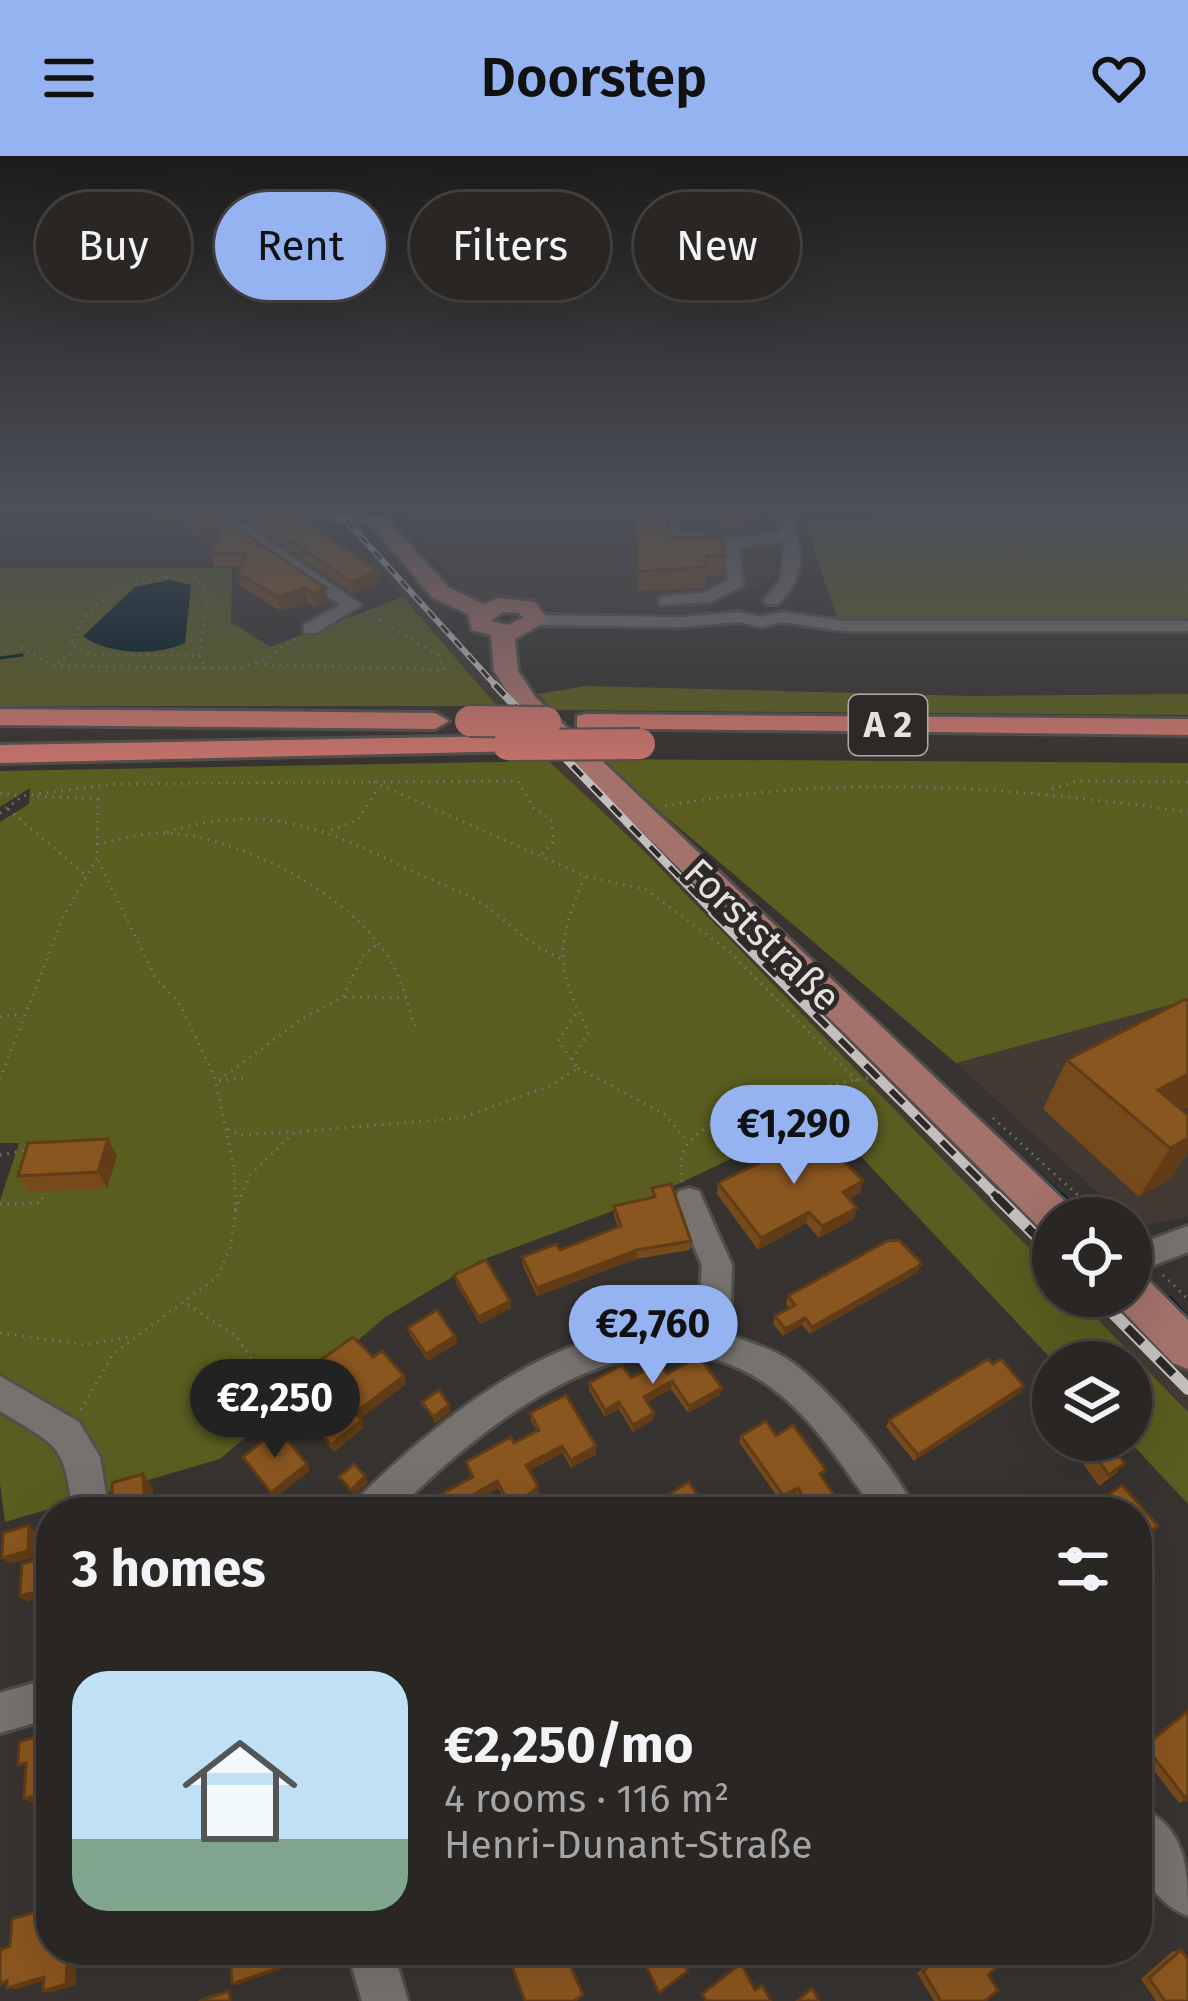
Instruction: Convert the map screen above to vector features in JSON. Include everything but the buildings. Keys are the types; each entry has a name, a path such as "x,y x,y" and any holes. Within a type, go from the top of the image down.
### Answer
{"highway":[{"name":"A 2","path":"0,717 1188,727"},
{"name":"A 2","path":"0,754 640,744 1188,746"}],"main road":[{"path":"442,593 482,612 520,605 532,610 537,620 523,631 503,633 480,625 482,612"},
{"name":"Forststraße","path":"503,633 506,671 526,703 1034,1197"},
{"path":"1152,1312 1188,1349"}],"street":[{"path":"310,629 352,604 336,593"},
{"path":"666,602 717,593"},
{"path":"537,620 682,622 739,616 761,622 777,609 785,593"},
{"path":"777,609 844,626 1188,626"},
{"path":"689,1200 717,1265 713,1341"},
{"path":"1152,1253 1188,1239"},
{"path":"386,1497 452,1437 557,1370 657,1338 713,1341 773,1369 814,1404 886,1497"},
{"path":"0,1392 67,1434 83,1457 89,1497"},
{"path":"0,1713 36,1702"},
{"path":"1152,1846 1188,1894"},
{"path":"374,1965 385,2001"}],"path":[{"path":"76,650 73,634 115,593"},
{"path":"205,668 199,656 207,593"},
{"path":"21,647 54,666 256,664 444,670 438,655 352,604"},
{"path":"256,664 310,629"},
{"path":"54,666 76,650 129,658 199,656"},
{"path":"0,813 23,796 111,784 518,781 534,809 551,819 554,841 542,854"},
{"path":"1051,790 1077,781 1188,782"},
{"path":"373,782 585,876 645,889 730,951 858,1082"},
{"path":"67,1434 111,1356 187,1304 216,1277 234,1246 227,1129 218,1081 172,990 156,979 98,858 98,799 111,784"},
{"path":"330,831 358,820 380,785"},
{"path":"654,809 770,788 1051,790 1188,812"},
{"path":"0,793 98,799"},
{"path":"7,808 49,842 63,862 88,877"},
{"path":"97,844 167,832 217,817 277,819 330,831 487,907 525,944 566,961"},
{"path":"167,832 224,845 286,868 330,896 393,964 415,1026"},
{"path":"0,1079 64,915 98,858"},
{"path":"572,1060 590,1032 569,993 561,932 585,876"},
{"path":"343,997 364,954 376,945"},
{"path":"218,1081 302,1019 343,997 406,998"},
{"path":"578,1009 558,1041 578,1068 664,1114 689,1142"},
{"path":"0,1016 24,1014"},
{"path":"689,1200 682,1184 681,1157 689,1142 764,1100 801,1087 858,1082 897,1067"},
{"path":"227,1129 241,1135 461,1118 529,1095 578,1068"},
{"path":"218,1081 244,1078"},
{"path":"234,1211 251,1174 295,1132"},
{"path":"0,1155 28,1150"},
{"path":"0,1204 41,1203 44,1192"},
{"path":"187,1304 235,1335 257,1367 313,1395"},
{"path":"0,1333 86,1345 134,1336"}],"shaded area":[{"path":"400,593 416,593 517,707 1032,1217 1032,1252 497,706"},
{"path":"740,593 702,613 554,611 527,598 479,601 466,594"},
{"path":"1188,993 1188,1217 1152,1224 1152,1197 1102,1197 956,1063 955,1053"},
{"path":"1095,1317 1132,1317 1188,1373 1188,1412 1152,1375 1152,1341 1119,1341"}],"green space":[{"path":"0,593 232,593 231,622 270,647 403,597 497,706 0,706"},
{"path":"829,593 1188,593 1188,621 837,618"},
{"path":"586,686 972,696 1188,694 1188,715 553,710 538,694"},
{"path":"598,759 1188,763 1188,1000 956,1063"},
{"path":"549,761 644,851 1032,1251 1032,1317 1095,1317 1119,1341 1034,1341 823,1116 650,1197 479,1261 384,1318 220,1459 90,1497 36,1497 36,1513 5,1522 0,1484 0,1201 19,1143 0,1143 0,822 29,804 30,788 0,807 0,771"},
{"path":"1152,1375 1188,1412 1188,1504 1148,1461 1152,1461"}],"water":[{"path":"129,593 190,593 185,643 133,652 105,647 83,636"}],"waterway":[{"path":"0,658 22,655"},
{"path":"1026,1164 1062,1197"},
{"path":"1169,1300 1188,1321"}],"railway":[{"path":"412,593 498,688"},
{"path":"495,685 716,915"},
{"path":"713,912 999,1199"},
{"path":"996,1196 999,1199"},
{"path":"999,1199 1032,1232"},
{"path":"1117,1317 1188,1389"}]}
